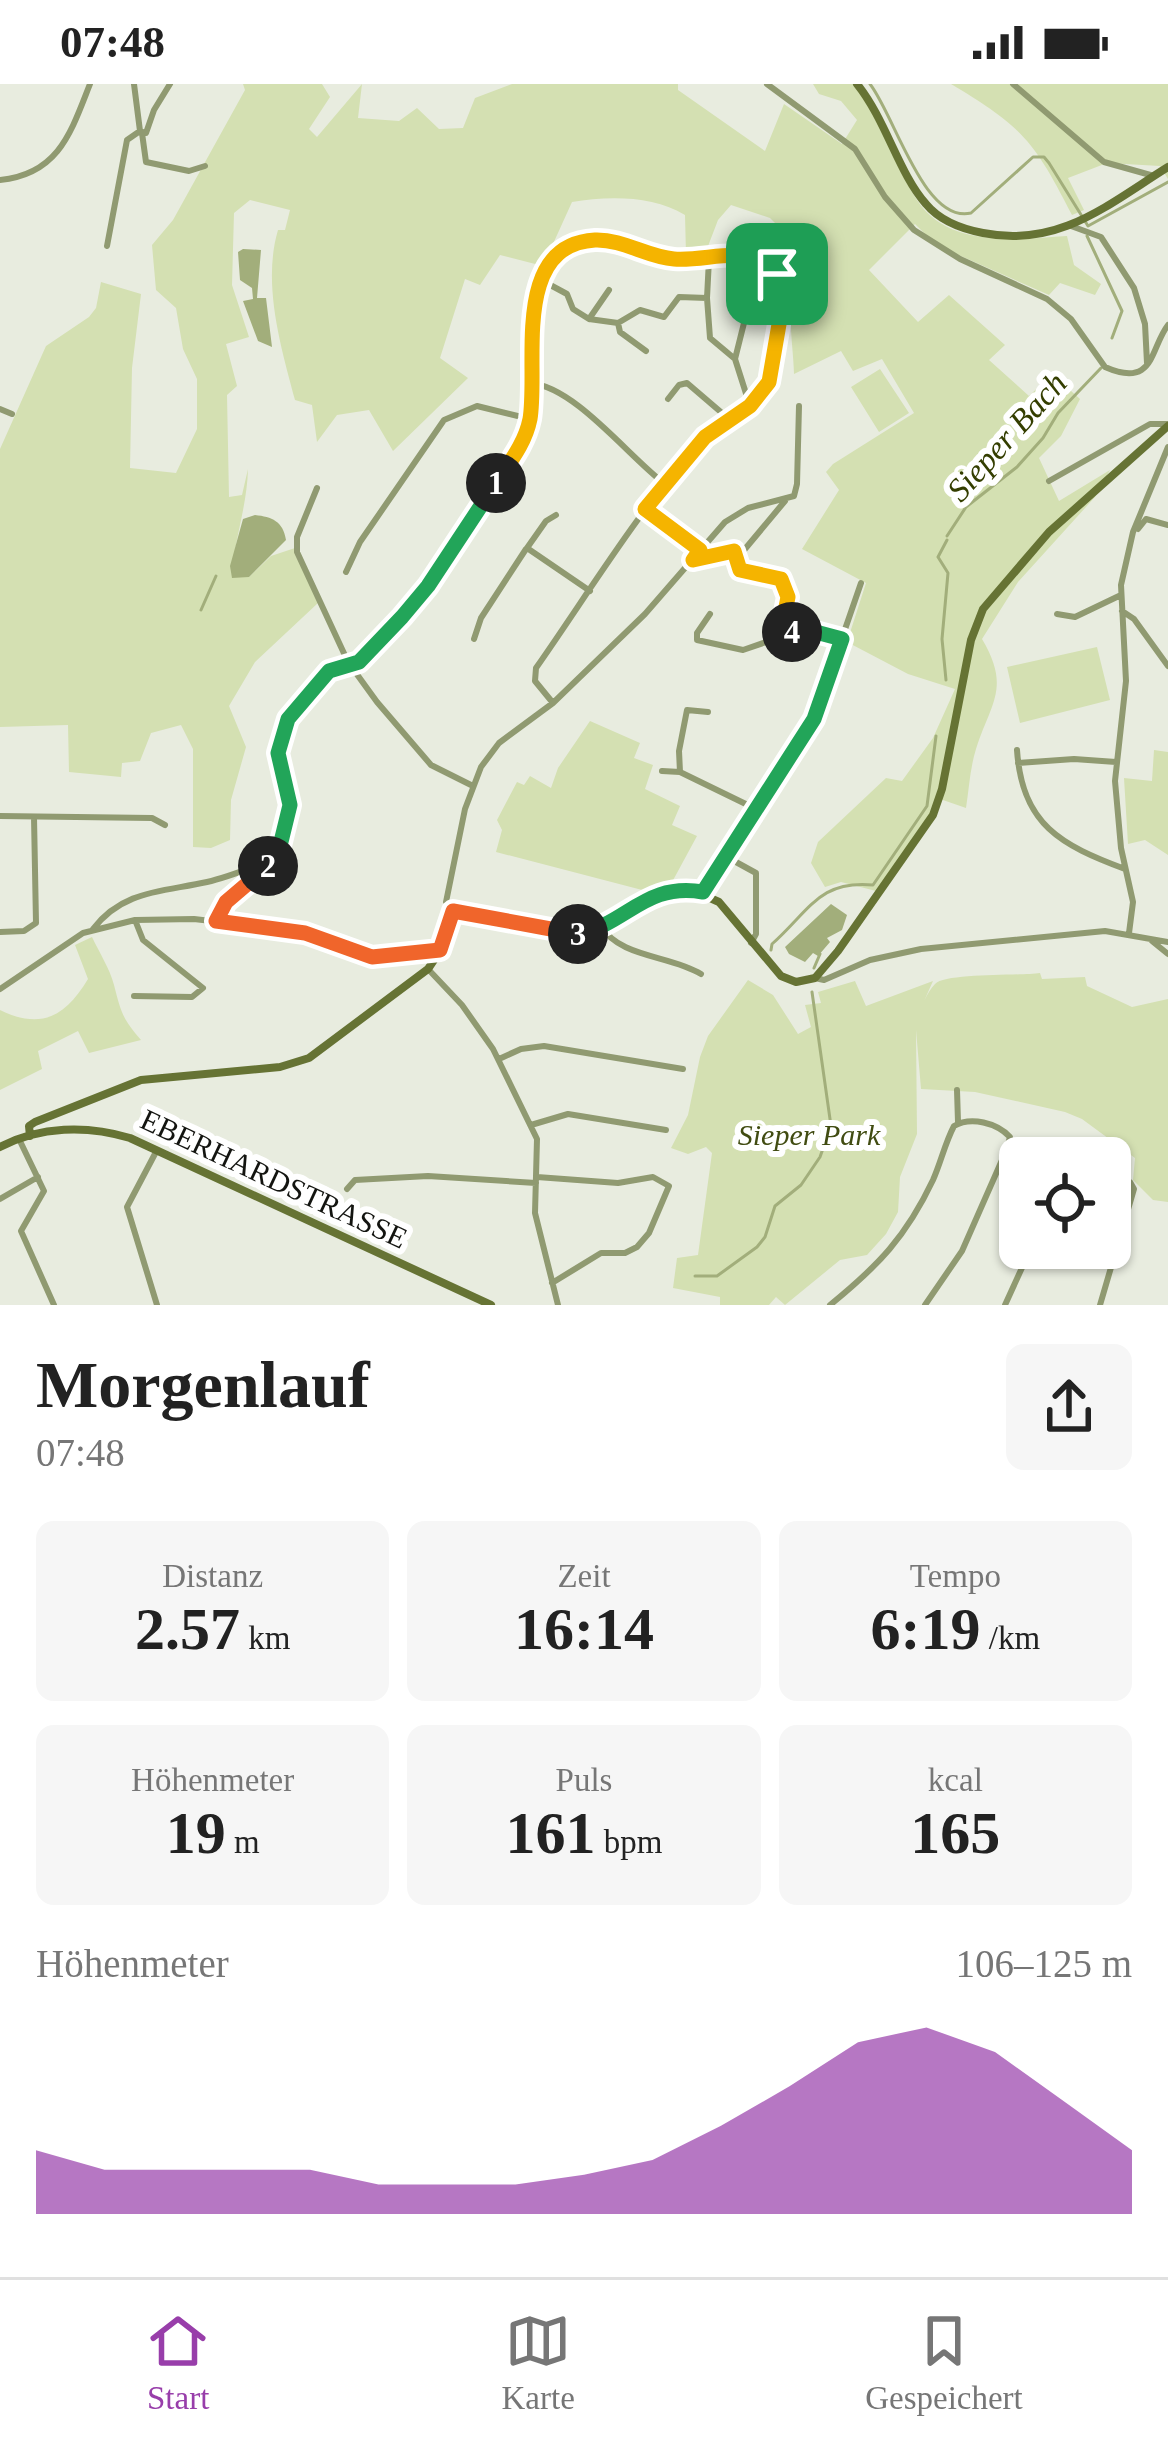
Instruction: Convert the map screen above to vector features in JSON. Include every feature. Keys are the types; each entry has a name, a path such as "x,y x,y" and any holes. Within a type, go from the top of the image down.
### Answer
{"main road":[{"path":"857,84 887,129 920,197 938,215 968,230 1033,236 1068,227 1168,167"},
{"path":"0,1147 24,1137 35,1121 141,1080 280,1067 309,1058 428,968 440,950 451,912 574,934 601,926 659,892 703,892 726,909 770,967 786,980 815,978 937,805 970,640 982,609 1049,532 1168,425"},
{"name":"EBERHARDSTRASSE","path":"24,1137 92,1129 130,1138 491,1305"}],"street":[{"path":"0,180 46,164 61,150 90,84"},
{"path":"134,84 146,162 189,171 206,166"},
{"path":"107,246 127,140 148,130 170,84"},
{"path":"767,84 855,149 885,197 914,230 960,259 1047,299 1071,319 1105,368 1127,373 1147,364 1168,325"},
{"path":"1013,84 1104,162 1154,176"},
{"path":"1068,227 1101,237 1138,296 1147,334 1147,364"},
{"path":"216,921 226,902 275,859 290,805 278,753 285,726 329,671 364,658 428,586 519,448 530,419 533,320 541,280 557,256 588,241 614,242 670,259 750,255 767,263 779,280 782,307 772,373 750,406 705,437 645,509 535,671 535,680 553,703"},
{"path":"710,259 710,338 735,359"},
{"path":"541,280 567,294 573,309 589,319 618,323 640,310 664,317 679,297 707,298"},
{"path":"589,319 609,290"},
{"path":"747,311 735,359 750,406"},
{"path":"618,323 620,332 646,352"},
{"path":"531,383 542,384 584,410 665,484"},
{"path":"668,399 679,385 687,383 729,419"},
{"path":"346,572 360,542 444,420 477,406 530,419"},
{"path":"451,912 446,902 453,856 473,786 499,743 553,703 645,614 734,514 794,496 799,406"},
{"path":"0,410 12,415"},
{"path":"1049,481 1150,424 1168,425"},
{"path":"1129,933 1133,902 1125,868 1116,762 1126,681 1120,595 1134,530 1168,446"},
{"path":"317,488 297,537 297,552 349,664 431,765 473,786"},
{"path":"693,560 745,549 787,499"},
{"path":"645,509 700,550"},
{"path":"474,639 481,619 527,548 556,515"},
{"path":"1134,530 1146,519 1168,524"},
{"path":"527,548 590,591"},
{"path":"734,551 737,567 744,572 776,577 785,584 788,597 780,637"},
{"path":"703,892 814,719 861,583"},
{"path":"1057,614 1075,617 1120,595"},
{"path":"1122,610 1134,619 1168,667"},
{"path":"710,614 698,640 747,650 805,631 842,639"},
{"path":"680,772 687,710 708,712"},
{"path":"1017,750 1029,802 1053,834 1076,850 1125,868"},
{"path":"1018,764 1116,762"},
{"path":"662,771 680,772 754,808"},
{"path":"0,816 152,818 165,825"},
{"path":"0,932 25,931 37,923 34,817"},
{"path":"724,856 756,872 756,934 751,943"},
{"path":"0,988 93,929 118,905 144,892 213,881 275,859"},
{"path":"93,929 135,920 216,921 305,933 372,957 440,950"},
{"path":"134,996 192,998 203,988 142,940 135,920"},
{"path":"601,926 616,944 701,974"},
{"path":"815,978 824,980 905,951 1097,932 1168,942"},
{"path":"1151,940 1168,954"},
{"path":"428,968 462,1005 500,1059 531,1125 539,1152 535,1213 558,1305"},
{"path":"500,1059 521,1049 544,1046 683,1069"},
{"path":"830,1305 875,1269 932,1182 958,1122 957,1090"},
{"path":"531,1125 568,1114 666,1130"},
{"path":"925,1305 962,1251 1010,1138 1006,1131 982,1122 958,1122"},
{"path":"24,1137 44,1195 21,1231 54,1305"},
{"path":"157,1150 127,1208 157,1305"},
{"path":"0,1199 39,1177"},
{"path":"347,1189 356,1180 403,1177 618,1183 656,1178 669,1186 649,1233 637,1247 625,1253 602,1253 552,1282"},
{"path":"1004,1305 1020,1269"},
{"path":"1100,1305 1110,1269"}],"green space":[{"path":"243,84 322,84 330,97 309,129 317,137 362,84 358,118 399,121 417,108 439,129 463,128 475,98 512,84 678,84 678,90 765,151 784,104 842,144 857,120 841,101 819,94 813,84 853,84 917,200 931,216 947,227 986,238 1067,236 1074,265 1101,284 1095,295 1060,283 1049,295 936,245 915,224 869,270 918,322 949,295 1005,345 989,360 1029,396 1052,374 1080,399 1061,436 1039,458 1059,501 1110,470 1095,497 1018,582 982,639 995,670 996,695 974,756 966,808 940,799 876,891 841,882 825,887 811,863 818,842 886,778 902,781 933,738 955,689 908,674 847,642 866,583 802,549 839,490 826,472 914,413 882,359 853,371 841,351 794,374 792,297 809,257 770,218 731,205 718,220 705,254 686,254 685,215 672,208 630,199 572,202 543,266 500,255 480,285 465,279 440,358 468,378 393,451 369,410 337,415 317,442 312,405 295,400 273,294 278,230 285,230 290,210 250,200 234,213 232,285 249,337 226,344 237,386 227,395 229,497 242,495 248,469 232,577 249,577 271,556 295,548 318,603 255,662 229,706 246,747 231,800 230,840 211,848 193,847 193,749 181,725 151,733 140,761 122,763 121,777 69,772 68,725 0,727 0,449 46,346 89,317 96,308 101,282 141,294 132,368 130,468 176,473 197,429 197,379 183,349 176,308 156,290 152,245 173,220 245,90"},
{"path":"951,84 1168,84 1168,179 1160,166 1107,163 1068,178 1084,210 1072,215 1024,138 995,112"},
{"path":"880,369 909,413 879,432 851,387"},
{"path":"1097,647 1110,700 1020,723 1007,667"},
{"path":"590,721 640,743 634,758 653,765 645,789 680,806 672,825 697,836 671,884 646,891 496,852 502,830 497,820 517,782 524,785 530,776 551,788 558,768"},
{"path":"1154,750 1168,752 1168,855 1145,840 1128,844 1124,778 1152,781"},
{"path":"92,937 123,1014 141,1040 89,1053 78,1031 38,1051 42,1069 0,1090 0,1010 28,1019 61,1011 88,979 75,945"},
{"name":"Sieper Park","path":"1040,973 1042,979 1085,977 1087,986 1132,1007 1168,999 1168,1202 1153,1200 1133,1180 1131,1137 1106,1137 1065,1112 975,1092 921,1089 916,1030 917,1134 900,1177 898,1212 867,1255 840,1260 785,1305 776,1297 769,1305 720,1305 720,1297 673,1288 677,1258 698,1255 712,1153 706,1147 688,1154 671,1148 688,1115 708,1036 748,980 773,995 798,1034 811,1027 805,1005 821,1003 818,992 855,981 866,1006 933,981 924,1002 941,980"}],"shaded area":[{"path":"261,250 257,298 266,298 272,347 258,341 243,301 253,299 252,288 240,280 238,252"},
{"path":"255,515 276,521 286,540 249,577 232,578 230,566 243,519"},
{"path":"831,904 847,915 842,930 827,938 830,942 818,956 813,953 805,962 789,954 785,947"}],"waterway":[{"path":"870,84 925,185 954,212 971,213 1033,157 1044,157 1049,163 1088,226 1168,182"},
{"name":"Sieper Bach","path":"1087,236 1122,311 1112,338"},
{"name":"Sieper Bach","path":"947,536 966,507 1017,467 1058,413 1101,368"},
{"name":"Sieper Bach","path":"946,680 942,639 948,573 938,557 947,540"},
{"path":"201,610 216,576"},
{"name":"Sieper Bach","path":"771,950 816,900 840,887 873,885 927,806 936,736"},
{"name":"Sieper Bach","path":"814,968 820,954"},
{"name":"Sieper Bach","path":"695,1276 717,1276 757,1247 775,1206 801,1185 820,1157 831,1126 812,992"}],"route":[{"path":"605,240 670,259 750,255 777,274 782,307 769,382 750,406 705,437 645,509 700,550 693,560 734,551 740,570 781,579 788,597 780,637 805,631 842,639 814,719 703,892 659,892 580,934 453,911 440,950 383,957 353,952 305,933 216,921 218,911 275,859 280,847 291,800 278,749 288,719 329,671 359,662 402,617 428,586 524,439 531,412 535,301 541,280 557,256 579,243 605,240"}]}
